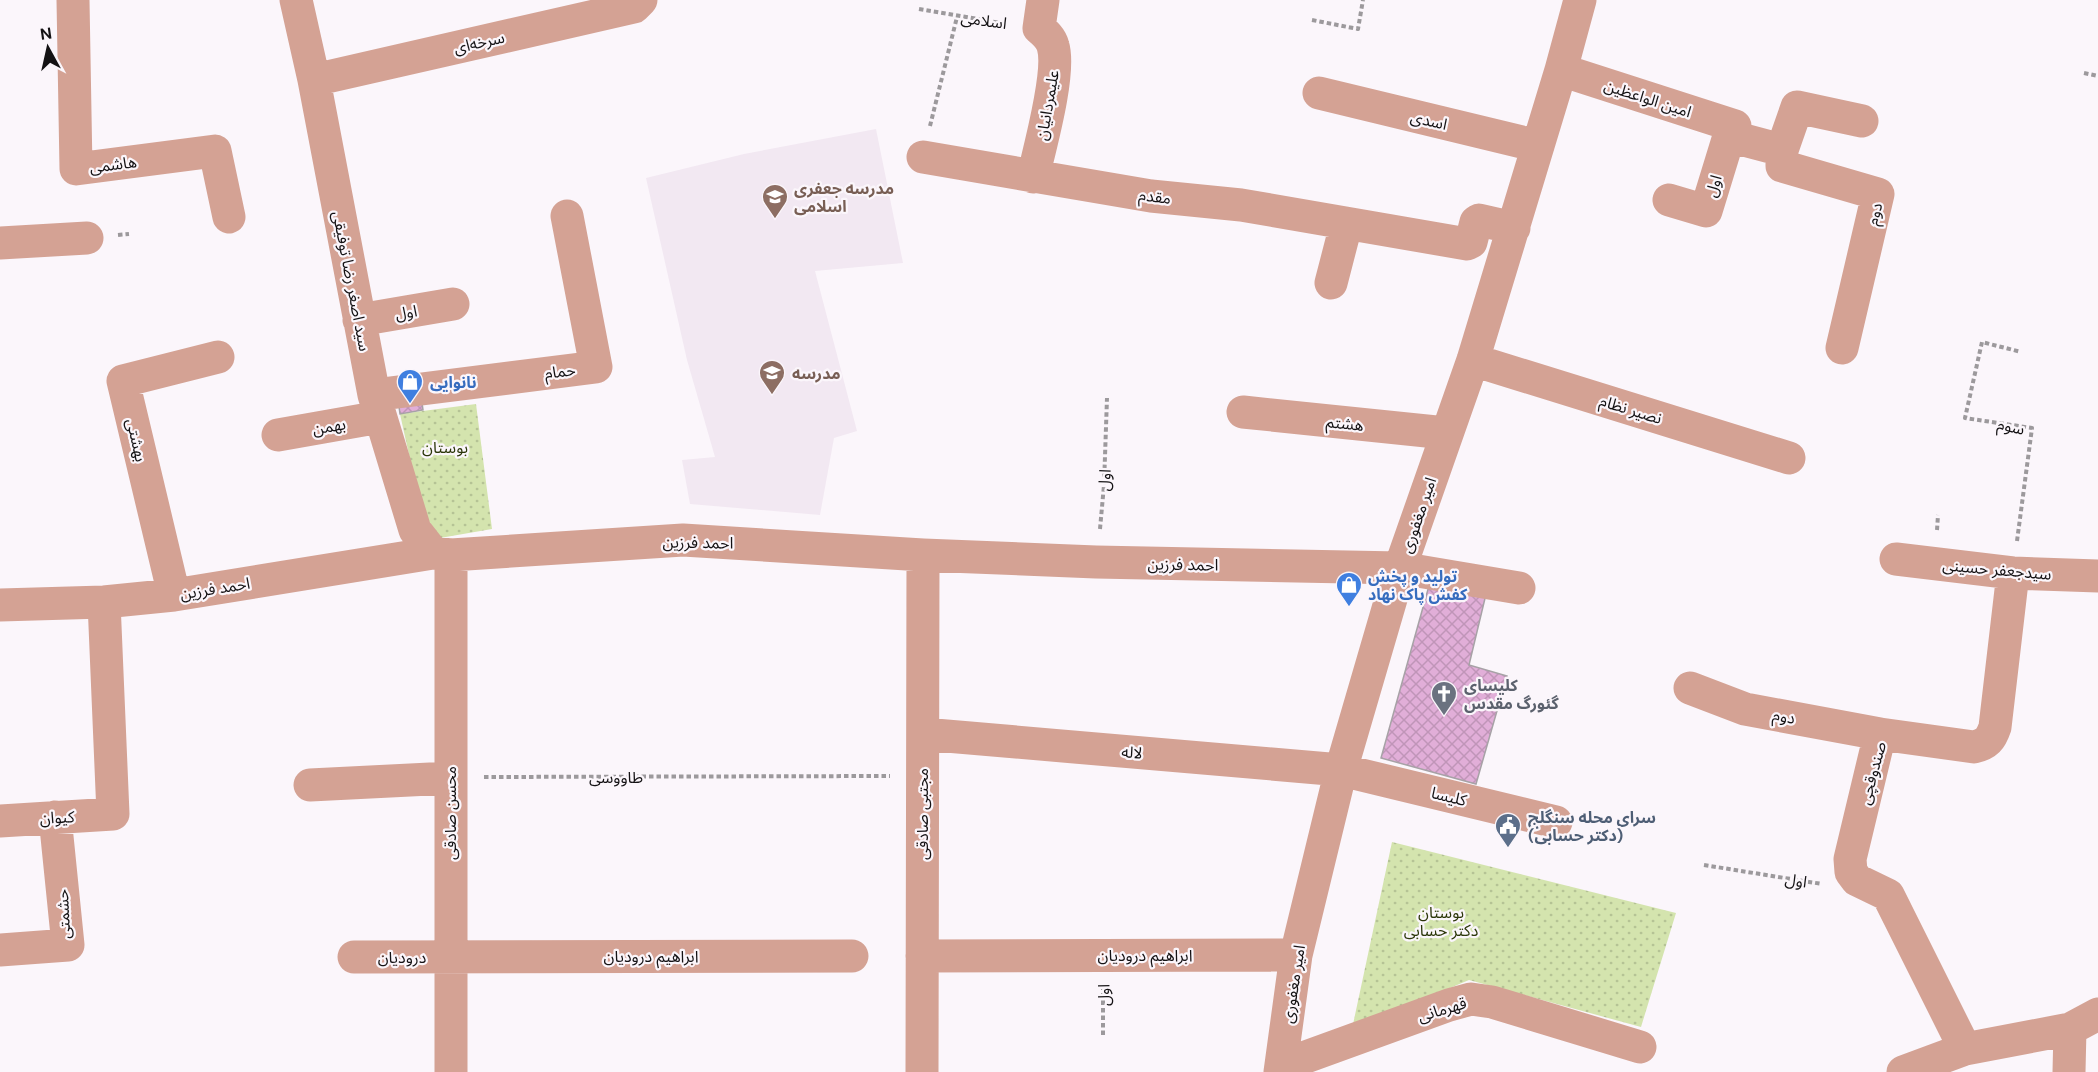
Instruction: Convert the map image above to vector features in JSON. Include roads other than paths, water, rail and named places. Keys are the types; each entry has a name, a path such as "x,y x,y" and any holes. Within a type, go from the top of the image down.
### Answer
{"street":[{"name":"هاشمی","path":"73,0 76,169 215,151 229,217"},
{"name":"سید اصغر رضا توفیقی","path":"296,0 314,80 377,406 415,530 442,554"},
{"name":"سرخه‌ای","path":"314,80 634,7 641,0"},
{"name":"امیر مغفوری","path":"1280,1069 1296,955 1341,770 1400,568 1473,360 1514,228 1562,70 1580,0"},
{"name":"علیمردانیان","path":"1034,177 1053,86 1055,63 1053,46 1043,21"},
{"name":"امین الواعظین","path":"1562,70 1782,150"},
{"name":"اسدی","path":"1319,93 1538,146"},
{"path":"1782,150 1797,106 1862,121"},
{"name":"اول","path":"1669,200 1706,211 1732,131"},
{"name":"دوم","path":"1782,150 1782,166 1878,194 1842,348"},
{"name":"مقدم","path":"923,157 1151,196 1240,205 1467,244 1471,242 1476,222 1479,220 1514,228"},
{"name":"حمام","path":"377,406 596,367 567,216"},
{"path":"1331,283 1346,225"},
{"path":"0,243 87,238"},
{"name":"اول","path":"359,320 453,304"},
{"name":"بهشتی","path":"174,595 123,381 218,357"},
{"name":"نصیر نظام","path":"1473,360 1789,458"},
{"name":"بهمن","path":"278,435 377,406"},
{"name":"هشتم","path":"1243,412 1446,434"},
{"name":"احمد فرزین","path":"0,605 104,602 174,595 442,554 683,540 923,555 1096,562 1400,568 1519,588"},
{"name":"محسن صادقی","path":"442,554 450,778 451,1072"},
{"name":"مجتبی صادقی","path":"922,1072 923,555"},
{"name":"سیدجعفر حسینی","path":"1896,560 2013,573 2098,576"},
{"name":"صندوقچی","path":"1965,1049 1888,895 1857,880 1851,872 1850,859 1880,734 1974,747 1983,745 1991,738 1995,727 2013,573"},
{"name":"کیوان","path":"0,821 113,814 104,602"},
{"name":"دوم","path":"1690,688 1745,709 1880,734"},
{"name":"لاله","path":"923,734 1341,770"},
{"name":"کلیسا","path":"1341,770 1557,822"},
{"path":"310,785 450,778"},
{"name":"حشمتی","path":"0,950 68,945 55,817"},
{"name":"ابراهیم درودیان","path":"922,956 1296,955"},
{"name":"ابراهیم درودیان","path":"451,957 852,956"},
{"name":"درودیان","path":"354,957 451,957"},
{"name":"قهرمانی","path":"1280,1069 1449,1005 1471,999 1492,1002 1640,1047"},
{"path":"1903,1072 1965,1049 2084,1022 2069,1072"}],"place":[{"name":"مدرسه جعفری اسلامی","path":"775,220"},
{"name":"مدرسه","path":"772,396"},
{"name":"نانوایی","path":"410,405"},
{"name":"تولید و پخش کفش پاک نهاد","path":"1349,608"},
{"name":"کلیسای گئورگ مقدس","path":"1444,717"},
{"name":"سرای محله سنگلج (دکتر حسابی)","path":"1508,849"}],"park label":[{"name":"بوستان","path":"445,447"},
{"name":"بوستان دکتر حسابی","path":"1441,921"}]}
